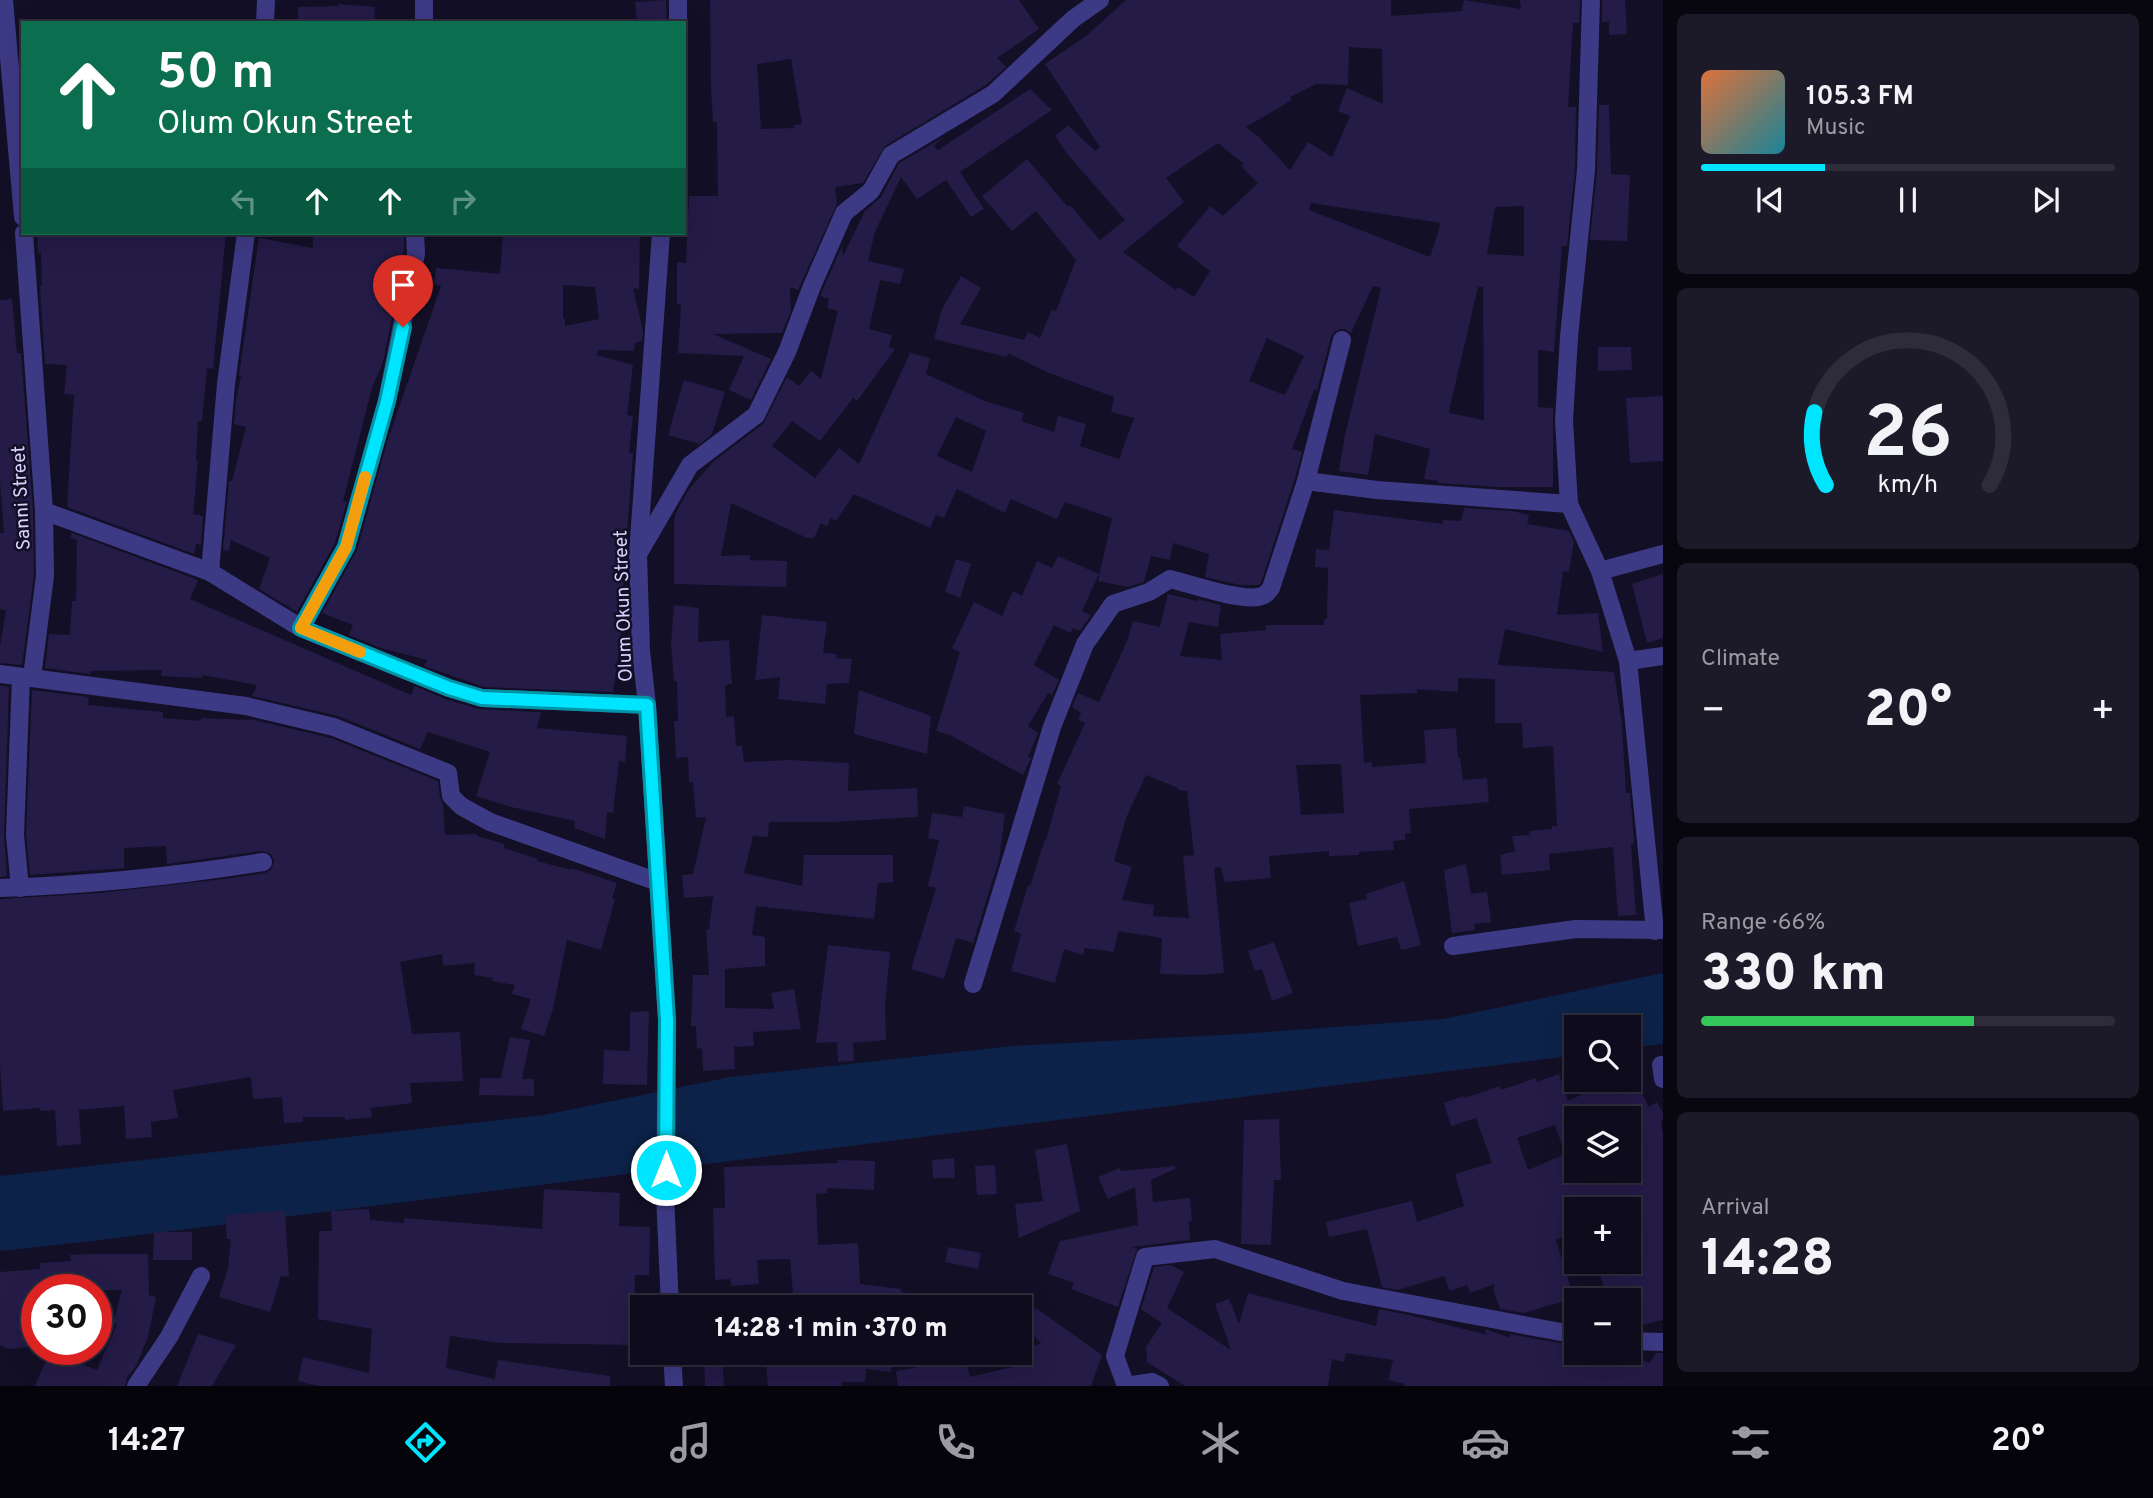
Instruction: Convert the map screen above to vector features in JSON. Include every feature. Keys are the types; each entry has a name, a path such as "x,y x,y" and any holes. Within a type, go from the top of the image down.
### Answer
{"street":[{"path":"4,0 21,195"},
{"path":"265,21 266,0"},
{"path":"424,0 424,21"},
{"path":"678,0 678,21"},
{"path":"638,554 690,465 757,415 787,352 811,286 844,213 871,191 891,155 993,94 1073,19 1100,0"},
{"path":"1453,946 1576,929 1659,930 1628,661 1600,571 1569,504 1564,421 1569,337 1586,170 1591,0"},
{"name":"Sanni Street","path":"20,888 15,835 27,677 45,576 44,511 24,235"},
{"path":"210,572 226,384 246,235"},
{"path":"301,628 346,547 387,401 416,254 415,235"},
{"name":"Olum Okun Street","path":"662,235 638,554 641,651 647,705 667,1020 665,1195 669,1295"},
{"path":"972,984 1052,727 1085,644 1113,604 1149,592 1170,579 1242,596 1266,595 1306,481 1342,340"},
{"path":"1306,481 1377,490 1569,504"},
{"path":"44,511 210,572 301,628 449,688 482,698 647,705"},
{"path":"1600,571 1663,554"},
{"path":"1628,661 1663,656"},
{"path":"0,674 246,706 334,727 448,774 451,796 461,806 489,822 658,882"},
{"path":"0,888 106,883 178,876 263,862"},
{"path":"1160,1386 1152,1382 1126,1386 1115,1356 1145,1256 1214,1249 1343,1291 1564,1333"},
{"path":"136,1386 169,1337 201,1276"},
{"path":"1641,1342 1663,1342"}],"water":[{"path":"1663,973 1663,1044 1641,1047 1641,1015 1564,1015 1564,1057 0,1251 0,1176 544,1115 730,1077 1012,1046 1239,1034 1443,1019"}],"building":[{"path":"666,0 667,21 637,21 635,2"},
{"path":"710,0 1019,0 1039,29 997,58 1006,67 986,85 885,146 863,183 835,187 837,204 798,290 790,287 791,311 782,333 713,334 771,359 751,400 729,390 744,356 678,353 681,305 677,304 677,262 686,263 689,196 718,196 717,122 713,122","holes":["791,59 802,124 794,125 794,128 761,129 757,64"]},
{"path":"1126,0 1391,0 1391,16 1462,11 1464,0 1521,9 1520,0 1580,0 1579,23 1573,23 1568,107 1576,107 1575,169 1567,246 1562,246 1554,352 1538,350 1538,407 1553,408 1553,487 1496,487 1438,483 1424,479 1430,449 1375,434 1368,475 1339,471 1345,435 1381,288 1373,286 1351,333 1340,329 1331,337 1317,391 1314,390 1292,449 1302,452 1261,583 1258,585 1240,585 1205,577 1209,554 1173,543 1170,560 1151,556 1144,582 1128,587 1098,581 1112,518 1065,502 1057,519 1011,499 1005,513 957,489 944,518 936,515 930,528 854,494 836,521 831,518 827,526 821,523 814,538 807,538 731,503 721,556 750,555 750,560 787,561 786,587 674,584 674,520 689,489 714,461 763,424 787,377 799,386 811,371 821,379 838,311 827,308 829,299 820,296 842,246 843,256 865,211 881,197 899,163 942,138 934,146 938,150 1030,89 1052,110 960,172 984,209 971,217 946,180 917,199 901,177 875,232 868,261 904,269 900,284 880,280 869,329 892,335 889,348 895,349 857,401 853,398 820,441 792,421 772,446 815,478 839,448 859,464 910,353 930,358 926,374 985,401 1024,413 1021,421 1054,432 1058,416 1086,424 1080,446 1119,459 1134,418 1111,412 1114,397 1049,373 1008,353 1007,357 934,339 942,309 961,276 981,288 960,324 1024,340 1028,332 1040,338 1052,309 1056,311 1076,260 1036,211 1012,231 982,196 1027,159 1100,240 1125,220 1068,155 1055,136 1068,125 1095,151 1100,147 1045,64 1086,36","holes":["1349,47 1382,49 1383,104 1347,88 1338,111 1350,116 1332,157 1308,142 1290,170 1246,127 1292,100 1290,97 1316,84 1348,85","1218,143 1244,164 1241,166 1258,183 1223,216 1210,206 1177,246 1210,271 1194,297 1178,287 1176,290 1123,252 1184,202 1166,178","1311,203 1441,223 1430,257 1309,210","1524,206 1524,256 1487,254 1495,207","1478,287 1483,287 1484,420 1449,413","1267,338 1304,356 1285,395 1249,381","956,417 986,431 972,472 937,456"]},
{"path":"1602,0 1625,0 1627,34 1609,35 1609,22 1602,22"},
{"path":"298,7 375,7 374,21 298,21"},
{"path":"1599,105 1609,105 1611,174 1630,175 1627,241 1590,240 1597,171"},
{"path":"37,235 226,235 213,369 207,368 202,421 198,421 198,461 193,514 203,516 201,545 196,544 194,554 67,507 74,395 64,394 67,365 45,364 40,286 41,253 38,253"},
{"path":"313,235 404,236 404,250 396,281 399,282 383,362 372,388 343,501 347,502 335,543 297,612 259,589 270,558 231,540 229,551 223,550 229,481 232,481 246,427 234,424 259,238 313,248"},
{"path":"503,235 640,235 639,289 633,288 643,331 642,341 635,343 634,351 598,350 597,355 633,365 627,415 633,416 629,453 633,453 626,548 627,575 624,575 620,644 613,692 484,687 424,666 427,660 381,648 349,635 353,625 322,613 357,550 387,442 441,286 434,284 436,268 500,274","holes":["563,285 595,287 599,319 565,326"]},
{"path":"12,299 17,353 21,353 33,511 34,575 22,665 0,663 6,610 0,609 0,533 4,533 0,481 0,300"},
{"path":"1598,347 1631,347 1632,370 1598,371"},
{"path":"684,380 725,392 712,434 700,444 668,435"},
{"path":"1663,396 1663,461 1630,463 1626,398"},
{"path":"1464,508 1512,511 1529,515 1527,524 1569,531 1574,541 1569,572 1563,571 1557,615 1598,613 1603,652 1505,629 1498,665 1614,672 1622,724 1626,793 1630,793 1632,815 1634,844 1631,845 1636,915 1618,916 1613,847 1549,854 1550,870 1502,875 1500,855 1515,851 1512,836 1530,835 1529,831 1557,826 1553,746 1523,748 1522,723 1495,723 1495,679 1458,678 1458,692 1417,689 1417,693 1360,695 1364,763 1372,762 1372,767 1426,763 1424,730 1456,728 1463,780 1487,778 1489,802 1409,809 1411,833 1405,834 1405,840 1393,841 1394,850 1359,852 1359,855 1329,856 1329,851 1269,856 1271,878 1225,882 1220,867 1214,868 1224,973 1160,974 1162,938 1118,931 1114,952 1085,948 1083,955 1064,949 1055,983 1011,971 1021,934 1014,931 1046,840 1061,786 1057,784 1085,723 1078,720 1081,713 1072,707 1078,693 1099,702 1127,641 1133,621 1160,627 1168,594 1221,605 1218,627 1189,622 1180,656 1222,660 1220,634 1266,630 1266,625 1324,625 1324,619 1327,619 1328,568 1315,567 1316,549 1329,550 1334,510 1443,524 1443,520 1461,521","holes":["1341,764 1344,813 1301,815 1296,765","1146,775 1178,790 1187,791 1194,855 1183,856 1189,918 1153,916 1154,905 1122,900 1132,867 1114,861 1126,818"]},
{"path":"72,533 198,580 190,599 411,695 415,686 479,709 541,712 537,728 627,736 625,762 619,761 613,813 607,812 605,839 574,828 575,821 476,796 490,752 428,732 420,749 338,716 252,696 257,685 202,675 202,678 161,676 162,670 90,671 90,674 45,668 49,634 70,635 72,601 76,601 77,540 70,538"},
{"path":"1058,556 1099,574 1082,611 1091,615 1080,631 1073,628 1071,633 1054,625 1034,665 1059,680 1052,695 1048,693 1028,726 1038,733 1023,775 950,735 936,731 960,652 952,648 974,602 1002,616 1013,591 1022,596 1037,561 1052,568"},
{"path":"956,559 971,564 960,598 945,592"},
{"path":"1663,574 1663,638 1647,643 1632,584"},
{"path":"674,605 699,608 698,642 729,640 732,684 725,685 726,717 734,716 736,746 742,746 744,762 789,760 849,763 848,791 917,788 918,817 832,822 769,822 768,837 753,836 744,873 802,886 804,855 893,855 893,882 878,883 874,919 756,906 752,935 765,937 765,966 725,969 725,1008 774,1009 771,993 794,989 801,1029 753,1032 754,1046 734,1047 735,1069 703,1071 702,1048 697,1049 696,1026 691,1026 693,975 709,975 706,930 709,930 713,896 684,898 682,875 693,874 706,817 696,818 693,782 689,782 688,757 676,758 674,721 678,721 677,681 674,681 671,644"},
{"path":"762,615 827,622 823,653 837,654 836,658 852,659 849,683 827,684 825,704 778,699 780,677 755,680"},
{"path":"0,685 9,687 4,835 7,876 0,877"},
{"path":"32,690 89,697 88,705 163,712 163,718 201,721 201,718 250,719 331,738 438,781 445,835 477,834 504,844 504,848 538,859 537,861 571,868 617,883 601,950 567,940 553,1009 544,1036 521,1029 531,999 512,994 515,985 474,975 475,963 443,966 442,954 400,962 412,1034 460,1032 463,1081 410,1083 412,1103 371,1108 372,1117 345,1120 345,1117 303,1117 303,1122 284,1123 282,1097 253,1099 251,1077 173,1090 178,1118 151,1122 152,1137 126,1139 124,1106 79,1110 81,1144 57,1146 55,1110 40,1111 40,1108 3,1111 0,1064 0,899 100,893 232,878 265,873 271,870 274,861 271,854 261,851 167,864 166,846 124,848 124,868 30,875 26,835"},
{"path":"859,690 931,716 927,754 854,734"},
{"path":"964,806 1005,814 999,860 973,943 956,938 944,979 911,969 936,888 928,886 939,840 928,838 932,813 962,817"},
{"path":"1466,864 1471,894 1487,892 1491,922 1474,924 1475,930 1452,933 1444,870"},
{"path":"1404,881 1421,945 1401,950 1397,937 1358,946 1349,903 1367,899 1366,894"},
{"path":"1274,942 1293,993 1272,1001 1262,969 1255,971 1248,951"},
{"path":"828,945 890,952 885,1005 886,1040 853,1043 854,1061 838,1062 837,1042 816,1043"},
{"path":"649,1011 647,1085 603,1084 604,1050 630,1051 630,1012"},
{"path":"510,1037 530,1040 522,1079 534,1079 534,1096 479,1095 480,1078 501,1078"},
{"path":"1559,1074 1568,1101 1587,1092 1641,1092 1649,1107 1657,1102 1663,1113 1663,1320 1641,1325 1641,1288 1604,1288 1600,1274 1641,1274 1641,1197 1564,1197 1564,1236 1556,1240 1564,1274 1567,1274 1571,1288 1564,1288 1564,1301 1524,1313 1500,1309 1493,1289 1495,1284 1470,1293 1467,1285 1450,1291 1444,1276 1398,1290 1382,1287 1367,1229 1329,1237 1326,1222 1412,1201 1417,1222 1464,1206 1455,1174 1492,1163 1476,1118 1451,1126 1444,1103 1500,1086 1501,1090 1536,1078 1537,1082"},
{"path":"1279,1119 1281,1180 1274,1180 1271,1245 1241,1244 1244,1120"},
{"path":"1067,1144 1080,1211 1019,1238 1015,1204 1043,1201 1035,1150"},
{"path":"954,1158 955,1178 933,1178 932,1160"},
{"path":"838,1160 875,1161 874,1190 827,1188 827,1193 816,1194 818,1245 858,1243 860,1284 901,1289 901,1292 918,1295 793,1295 790,1259 757,1260 759,1284 731,1286 730,1279 715,1280 713,1208 725,1208 724,1167 838,1163"},
{"path":"995,1165 997,1194 977,1195 975,1166"},
{"path":"1175,1166 1175,1169 1151,1180 1153,1202 1190,1198 1190,1240 1132,1247 1137,1249 1118,1307 1071,1289 1074,1283 1048,1274 1060,1241 1138,1225 1135,1187 1108,1199 1098,1177 1120,1168 1121,1171"},
{"path":"544,1189 620,1193 619,1226 650,1227 649,1275 635,1275 635,1295 630,1295 630,1345 501,1343 450,1336 446,1368 494,1379 494,1382 498,1360 610,1376 610,1386 318,1386 298,1381 303,1357 369,1373 372,1329 318,1319 319,1231 332,1231 331,1211 369,1209 370,1220 404,1223 404,1218 542,1229"},
{"path":"285,1211 289,1277 281,1276 270,1312 219,1297 228,1269 231,1239 227,1239 225,1215"},
{"path":"154,1232 192,1232 192,1260 153,1260"},
{"path":"948,1247 981,1253 978,1269 945,1262"},
{"path":"148,1254 149,1295 156,1297 148,1337 125,1386 35,1386 44,1365 84,1365 97,1370 99,1365 112,1365 112,1336 117,1324 113,1323 122,1290 112,1290 112,1274 21,1274 21,1348 8,1349 0,1345 0,1272 40,1269 40,1263 71,1261 70,1255"},
{"path":"1171,1265 1184,1272 1167,1308 1231,1350 1215,1304 1229,1299 1239,1324 1248,1293 1376,1326 1379,1309 1487,1335 1485,1329 1511,1338 1509,1334 1564,1344 1564,1365 1641,1365 1641,1360 1650,1363 1656,1353 1663,1353 1663,1386 1404,1386 1405,1384 1388,1380 1393,1360 1346,1353 1344,1362 1332,1359 1328,1386 1185,1386 1147,1362 1146,1347 1162,1323 1141,1309 1154,1267"},
{"path":"1036,1308 1102,1355 1091,1386 898,1386 896,1371 930,1365 967,1365 970,1377 1032,1365 1032,1347 1041,1343 1032,1334 1032,1314"},
{"path":"198,1334 236,1345 212,1386 177,1386"},
{"path":"704,1365 723,1365 724,1386 705,1386"},
{"path":"766,1365 892,1365 891,1372 866,1369 865,1382 841,1382 842,1386 768,1386"}],"slow traffic":[{"path":"360,652 301,628 346,547 365,477"}],"route":[{"path":"403,327 387,401 346,547 301,628 449,688 482,698 647,705 667,1020 666,1170"}]}
